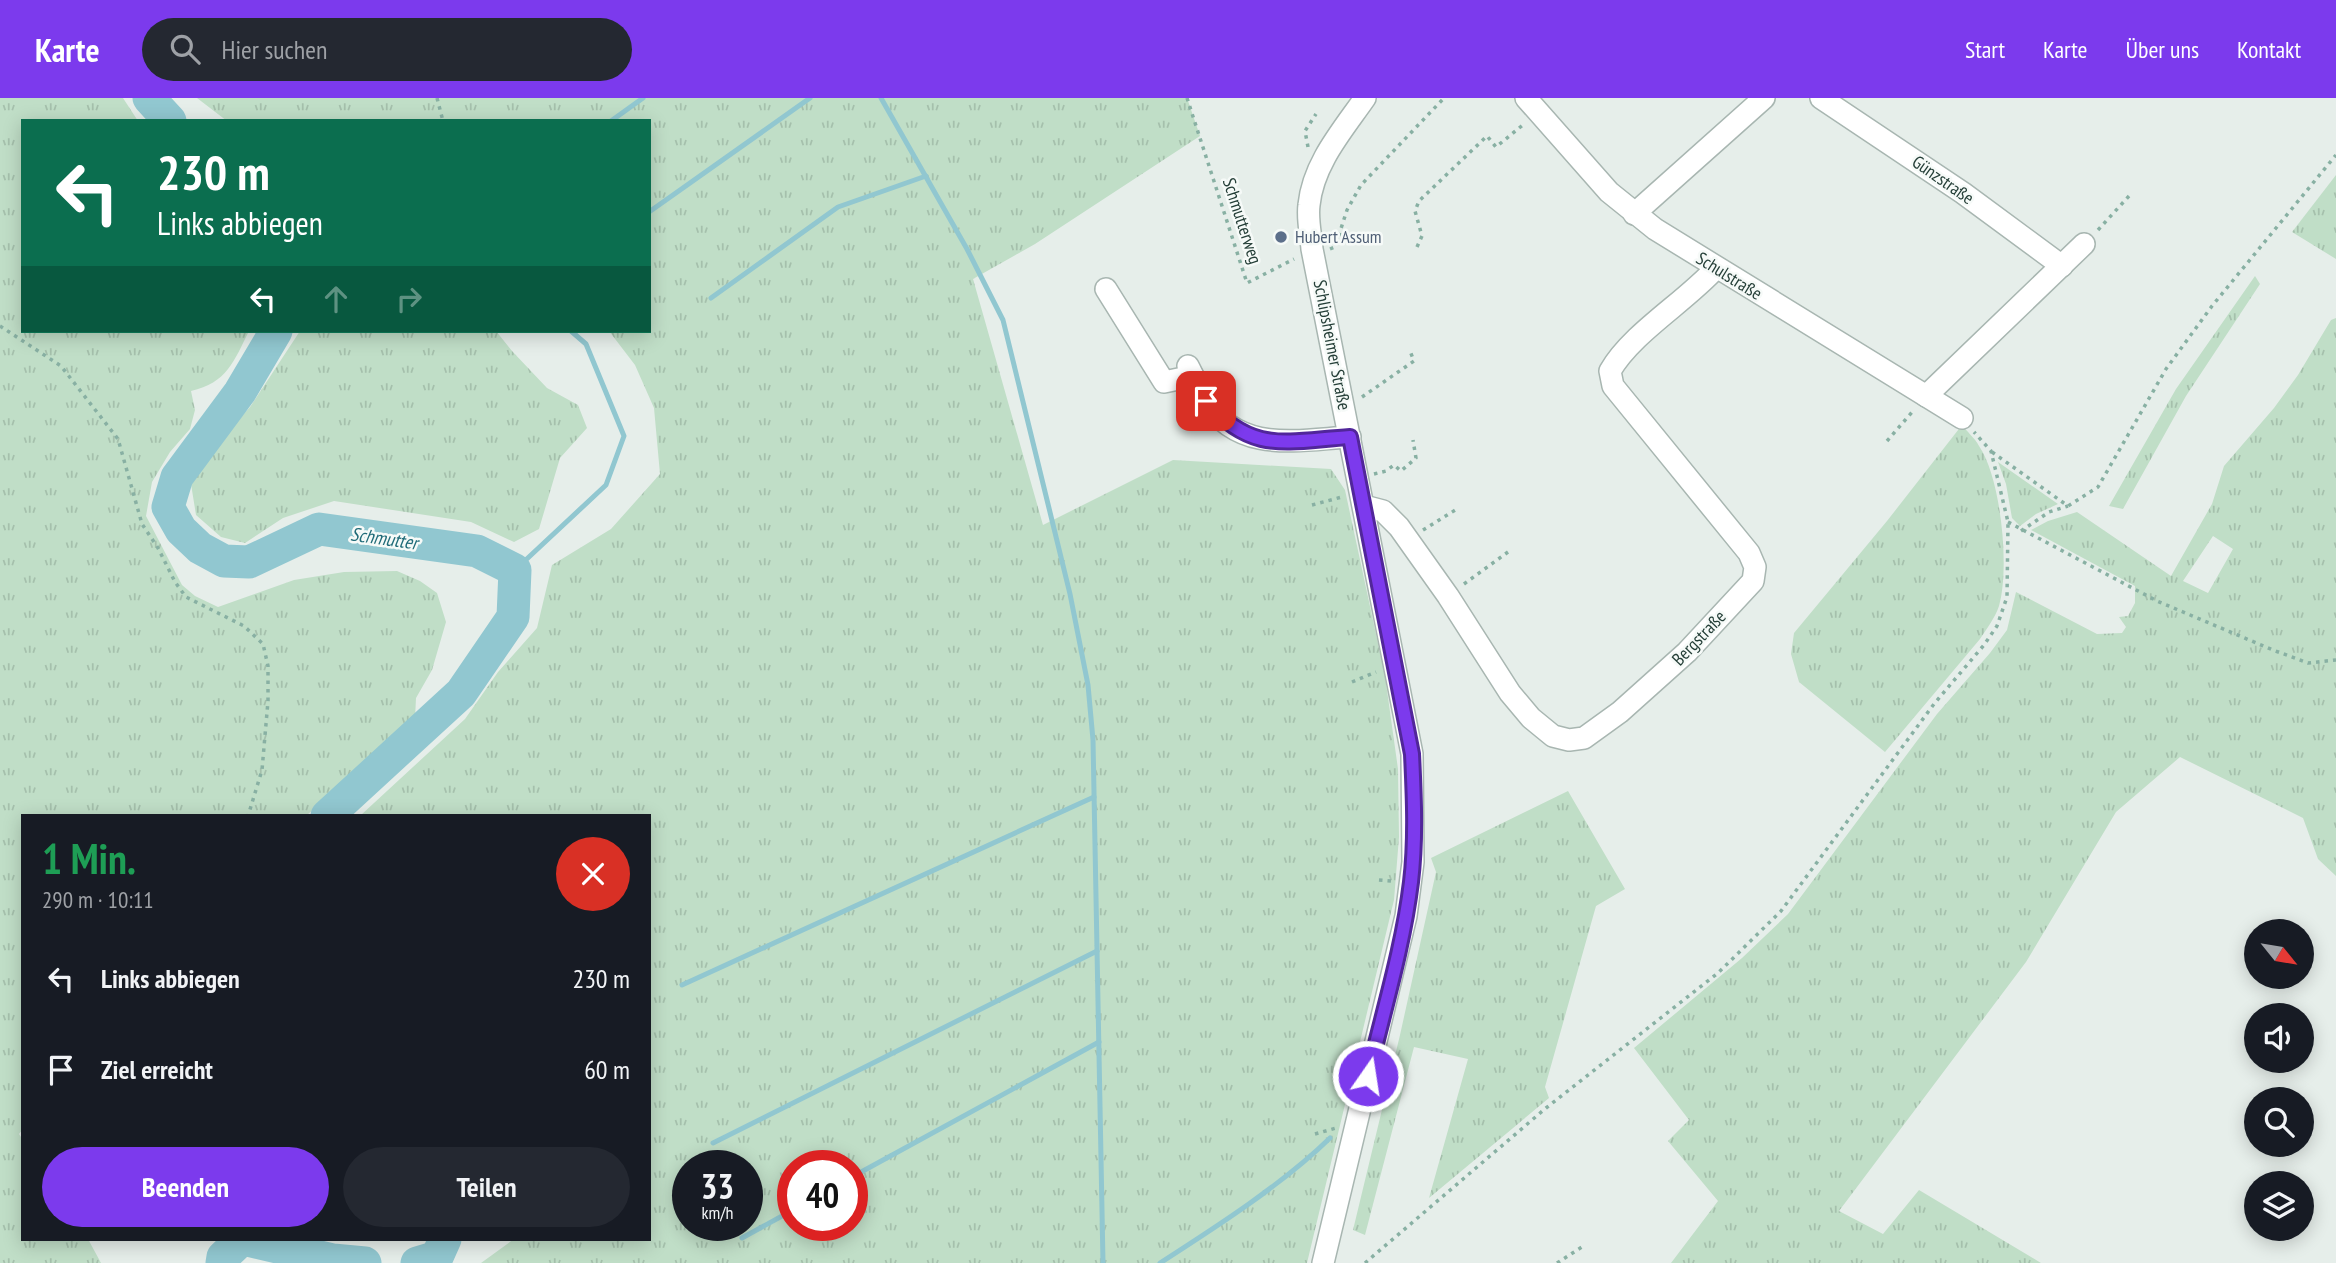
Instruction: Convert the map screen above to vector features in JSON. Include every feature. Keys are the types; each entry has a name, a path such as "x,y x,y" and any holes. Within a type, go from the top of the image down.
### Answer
{"street":[{"name":"Schlipsheimer Straße","path":"1323,1263 1406,916 1413,852 1412,754 1312,249 1308,207 1313,180 1325,156 1365,98"},
{"name":"Schulstraße","path":"1526,98 1609,192 1634,214 1716,268 1962,418"},
{"path":"1634,214 1764,98"},
{"name":"Günzstraße","path":"1821,98 1963,193 2062,266"},
{"path":"1926,396 2084,244"},
{"name":"Bergstraße","path":"1363,499 1383,511 1408,538 1510,693 1531,718 1553,736 1569,740 1584,738 1620,712 1687,652 1753,581 1755,567 1749,553 1613,386 1610,371 1620,353 1696,289 1716,268"},
{"path":"1106,289 1164,382 1190,371 1206,401 1235,429 1253,438 1273,442 1350,437"}],"path":[{"path":"437,98 442,119"},
{"name":"Schmutterweg","path":"1187,98 1247,282 1312,249"},
{"path":"1335,247 1347,210 1360,185 1444,98"},
{"path":"1308,149 1305,131 1317,114"},
{"path":"1417,247 1422,236 1415,211 1419,201 1487,136 1496,147 1526,123"},
{"path":"2020,531 2049,512 2068,506 2098,486 2166,369 2212,306 2336,155"},
{"path":"2084,244 2129,196"},
{"path":"0,326 61,366 118,439 142,524 186,597 244,626 263,644 268,666 268,701 262,770 249,814"},
{"path":"1364,395 1414,361 1410,351"},
{"path":"1887,441 1926,396"},
{"path":"1962,418 1991,451 2068,506"},
{"path":"1386,471 1394,464 1401,471 1416,457 1413,440"},
{"path":"1365,1263 1546,1108 1718,973 1781,911 1901,748 1997,626 2007,597 2008,522 1991,451"},
{"path":"1312,506 1363,499"},
{"path":"1408,538 1457,509"},
{"path":"2008,522 2020,531 2157,601 2273,650 2308,663 2336,660"},
{"path":"1448,596 1508,552"},
{"path":"1352,682 1395,667"},
{"path":"1557,1263 1585,1245"}],"green space":[{"path":"0,98 123,98 137,119 21,119 21,333 248,333 228,369 213,382 191,391 195,410 190,429 170,452 152,482 146,516 182,585 195,596 218,607 294,580 344,572 397,571 420,581 437,593 446,622 432,670 416,698 415,719 308,814 21,814 21,1241 89,1241 101,1263 0,1263"},
{"path":"197,98 1187,98 1200,136 1035,244 973,279 1043,525 1173,460 1331,469 1345,490 1385,676 1398,769 1399,837 1394,900 1307,1263 481,1263 511,1241 651,1241 651,814 362,814 465,719 498,672 537,628 552,565 611,529 660,474 654,408 635,365 611,333 651,333 651,119 224,119"},
{"path":"2336,175 2336,259 2292,232"},
{"path":"2255,276 2260,284 2186,396 2123,509 2109,506 2176,389"},
{"path":"2336,318 2336,876 2318,859 2303,818 2180,757 2116,812 2026,962 1839,1211 1883,1234 1919,1190 2041,1263 1671,1263 1718,1201 1668,1141 1689,1120 1634,1048 1742,958 1788,914 1937,714 2007,630 2016,592 2097,634 2122,633 2126,627 2119,617 2128,616 2135,603 2135,586 2031,530 2048,521 2077,512 2171,576 2212,504 2224,466 2274,408 2298,375 2331,320","holes":["2213,536 2233,549 2208,593 2183,581"]},
{"path":"299,333 498,333 547,388 578,405 587,428 560,458 539,529 514,542 471,522 334,501 283,518 245,543 221,537 196,515 191,484 211,450 250,407"},
{"path":"1962,425 1987,461 1998,501 2004,569 1999,606 1980,639 1885,752 1799,682 1791,654 1794,633"},
{"path":"1998,462 2058,504 2036,514 2020,526 2012,518 2006,484"},
{"path":"1568,791 1625,889 1596,906 1545,1087 1549,1098 1429,1198 1468,1059 1414,1047 1365,1235 1353,1230 1436,872 1431,858"}],"waterway":[{"name":"Schmutter","path":"149,98 168,119"},
{"path":"614,119 643,98"},
{"path":"651,211 810,98"},
{"path":"881,98 967,249 1003,320 1070,594 1088,685 1093,740 1103,1263"},
{"path":"711,298 838,207 926,176"},
{"name":"Schmutter","path":"275,333 240,392 177,477 168,507 181,530 200,548 224,561 249,562 319,529 477,551 515,570 513,617 461,693 329,814"},
{"path":"515,570 606,485 624,436 586,344 573,333"},
{"path":"682,985 1094,797"},
{"path":"713,1143 1097,951"},
{"path":"868,1168 1099,1042"},
{"path":"1160,1263 1270,1188 1330,1138"},
{"path":"763,1226 777,1219"},
{"name":"Schmutter","path":"222,1263 223,1257 240,1241"},
{"name":"Schmutter","path":"252,1241 333,1260 365,1263"},
{"name":"Schmutter","path":"417,1263 437,1257 444,1241"}],"place":[{"name":"Hubert Assum","path":"1281,237"}],"route":[{"path":"1206,401 1235,429 1253,438 1273,442 1350,437 1412,754 1413,781 1413,862 1406,916 1368,1076"}]}
